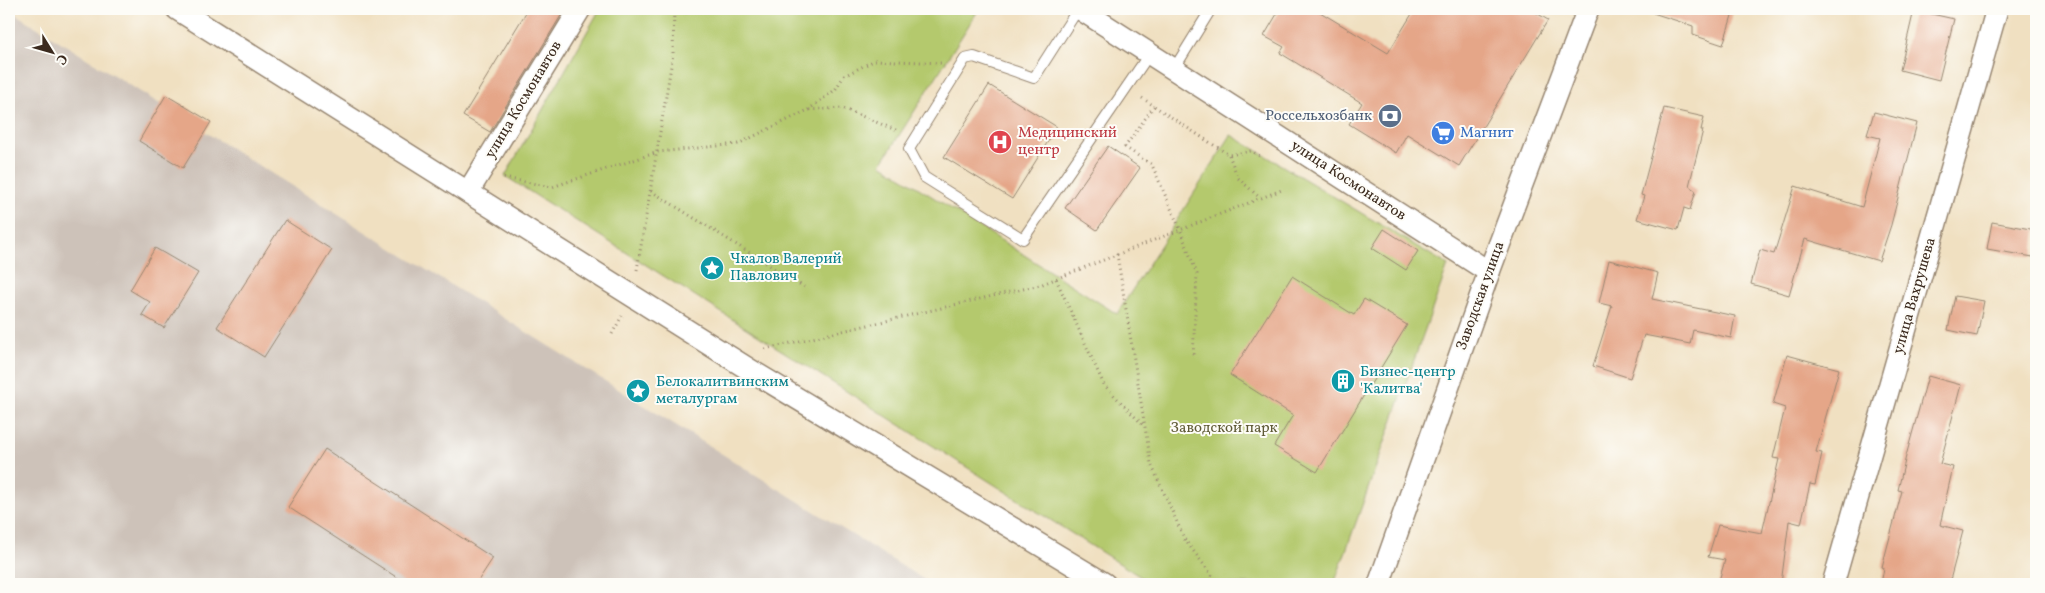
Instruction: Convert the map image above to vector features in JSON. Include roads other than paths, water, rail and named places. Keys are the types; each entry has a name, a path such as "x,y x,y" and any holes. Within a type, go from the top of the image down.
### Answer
{"street":[{"path":"177,9 750,370 1105,584"},
{"name":"улица Космонавтов","path":"468,192 580,9"},
{"name":"улица Космонавтов","path":"1079,9 1489,272"},
{"name":"Заводская улица","path":"1379,584 1489,272 1588,9"},
{"name":"улица Вахрушева","path":"1833,584 1997,9"}],"lane":[{"path":"1079,9 1034,78 974,57 965,59 909,149 924,177 1024,239 1150,53"},
{"path":"1174,69 1211,9"}],"place":[{"name":"Россельхозбанк","path":"1390,116"},
{"name":"Магнит","path":"1443,133"},
{"name":"Медицинский центр","path":"1000,142"},
{"name":"Чкалов Валерий Павлович","path":"712,268"},
{"name":"Бизнес-центр 'Калитва'","path":"1343,381"},
{"name":"Белокалитвинским металургам","path":"638,391"}],"park label":[{"name":"Заводской парк","path":"1224,428"}]}
